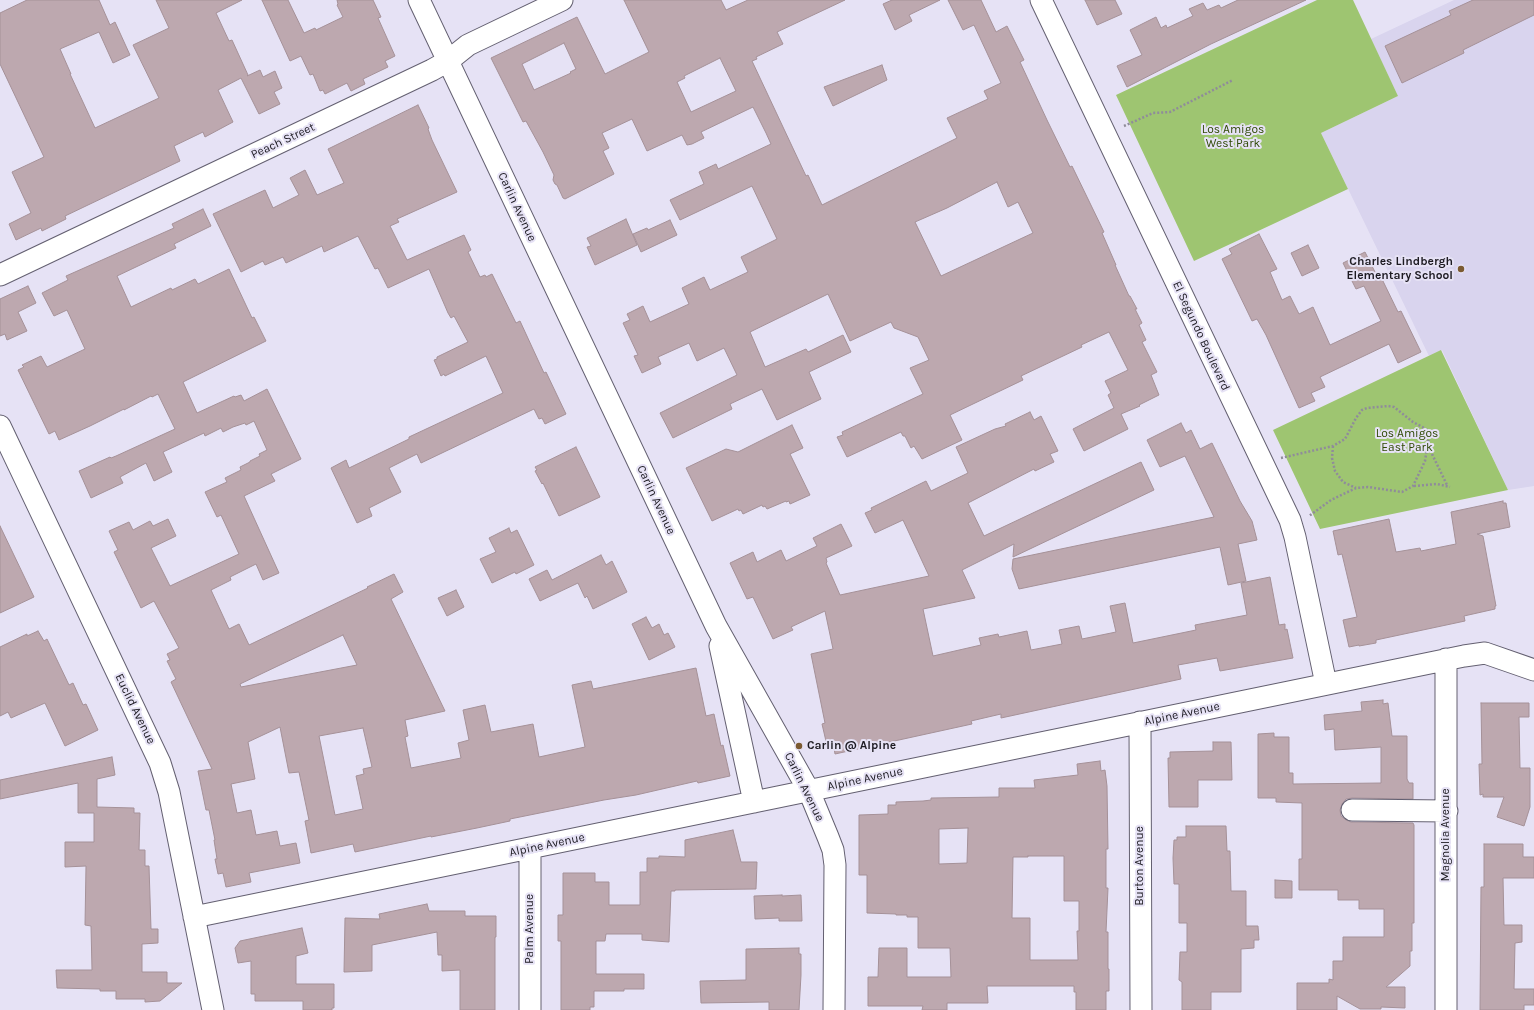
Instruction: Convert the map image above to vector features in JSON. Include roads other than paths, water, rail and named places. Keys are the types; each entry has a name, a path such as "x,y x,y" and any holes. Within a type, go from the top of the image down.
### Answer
{"street":[{"name":"Carlin Avenue","path":"419,0 716,626 809,791 831,844 834,858 834,1010"},
{"name":"Peach Street","path":"0,275 397,86 448,61 468,45 562,0"},
{"name":"El Segundo Boulevard","path":"1041,0 1292,528 1326,684"},
{"name":"Euclid Avenue","path":"0,426 160,763 169,792 213,1010"},
{"path":"716,626 754,802"},
{"name":"Alpine Avenue","path":"194,917 1446,660 1485,653 1534,670"},
{"name":"Magnolia Avenue","path":"1446,660 1446,1010"},
{"name":"Burton Avenue","path":"1140,722 1141,1010"},
{"path":"1352,810 1446,811"},
{"name":"Palm Avenue","path":"530,848 530,1010"}],"place":[{"name":"Charles Lindbergh Elementary School","path":"1461,269"},
{"name":"Carlin @ Alpine","path":"799,746"}],"park label":[{"name":"Los Amigos West Park","path":"1233,137"},
{"name":"Los Amigos East Park","path":"1407,441"}]}
